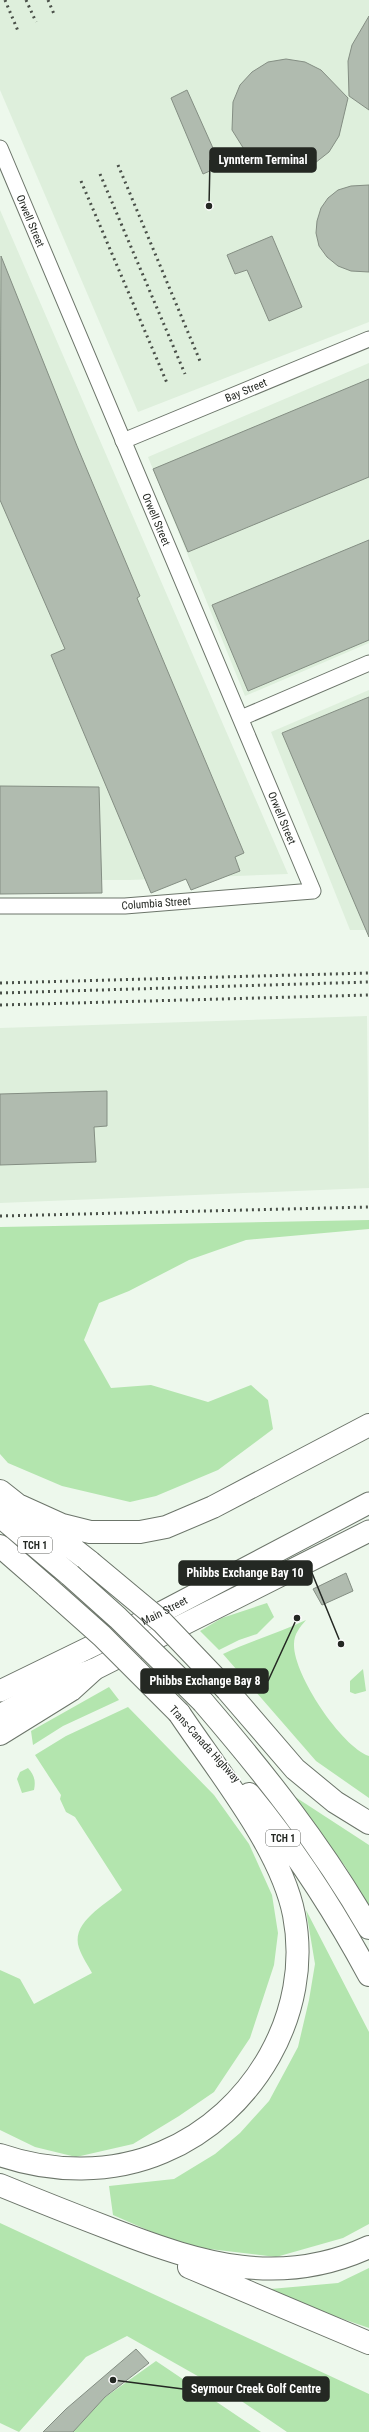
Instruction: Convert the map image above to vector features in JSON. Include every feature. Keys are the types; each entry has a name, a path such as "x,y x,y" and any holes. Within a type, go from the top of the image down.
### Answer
{"highway":[{"path":"20,1506 62,1525 90,1532 140,1532 166,1527 213,1507 369,1425"},
{"path":"0,1490 162,1622 227,1690 295,1769 335,1802 369,1823"},
{"name":"TCH 1","path":"0,1516 118,1618 203,1702 282,1797 319,1848 369,1928"},
{"name":"Trans-Canada Highway","path":"0,1546 102,1636 179,1713 224,1763 295,1855 333,1913 369,1975"},
{"path":"0,1734 70,1690 93,1670"},
{"path":"0,2155 31,2164 71,2168 97,2168 133,2162 163,2152 194,2136 221,2117 243,2094 271,2052 287,2019 297,1966 295,1927 288,1892 267,1847 253,1823 179,1713"},
{"path":"0,2185 163,2249 200,2261 264,2269 298,2267 332,2260 369,2247"},
{"path":"75,2215 198,2272 369,2343"}],"main road":[{"name":"Main Street","path":"0,1691 162,1612 369,1503"},
{"name":"Main Street","path":"0,1715 64,1679 93,1670 369,1531"}],"street":[{"name":"Orwell Street","path":"0,148 313,891"},
{"name":"Bay Street","path":"123,441 369,339"},
{"path":"240,718 369,663"},
{"name":"Columbia Street","path":"0,906 125,906 313,891"}],"shaded area":[{"path":"0,0 369,0 369,322 138,412 0,90"},
{"path":"0,210 288,874 129,880 0,880"},
{"path":"369,363 369,643 245,696 148,457"},
{"path":"369,690 369,930 350,930 271,732"},
{"path":"367,1016 369,1188 0,1203 0,1028"}],"green space":[{"path":"369,1220 369,1229 246,1240 189,1260 129,1291 99,1303 84,1340 111,1388 151,1385 208,1402 251,1385 268,1400 273,1429 218,1470 156,1496 130,1502 62,1486 8,1463 0,1454 0,1227"},
{"path":"267,1603 274,1617 257,1634 239,1640 219,1650 200,1631 222,1618"},
{"path":"306,1620 296,1634 294,1644 301,1673 321,1708 333,1724 358,1750 369,1756 369,1798 316,1761 223,1654"},
{"path":"363,1669 366,1691 355,1694 350,1692 350,1681"},
{"path":"109,1687 119,1700 63,1726 33,1745 31,1731"},
{"path":"128,1707 214,1795 249,1844 272,1895 278,1933 274,1965 250,2038 214,2092 179,2116 133,2144 76,2157 35,2147 0,2130 0,1970 20,1979 34,2004 92,1973 79,1948 78,1939 80,1930 92,1914 122,1890 75,1817 66,1812 60,1799 61,1795 35,1755 66,1736"},
{"path":"28,1768 34,1778 34,1790 22,1793 17,1779 20,1772"},
{"path":"283,1789 369,1845 369,1907 345,1866"},
{"path":"306,1910 369,2032 369,2224 343,2238 276,2257 184,2246 113,2215 109,2186 174,2179 215,2154 240,2133 269,2101 298,2047 309,2000 315,1964"},
{"path":"0,2223 369,2394 369,2432 287,2432 240,2400 127,2336 86,2357 19,2432 0,2423"},
{"path":"369,2268 369,2328 259,2290 338,2283"},
{"path":"156,2361 261,2432 72,2432 97,2403"}],"building":[{"path":"369,16 369,110 349,96 348,61 352,45"},
{"path":"286,59 305,62 321,70 348,98 339,136 329,152 315,163 298,170 279,170 262,164 247,154 232,130 233,102 240,85 252,72 268,62"},
{"path":"187,90 221,166 203,174 171,98"},
{"path":"369,185 369,272 351,271 338,266 327,257 319,246 316,233 317,221 321,208 328,198 338,190 351,186"},
{"path":"272,236 302,307 269,321 247,270 235,274 227,255"},
{"path":"1,256 77,446 140,596 137,598 244,853 235,857 240,871 191,890 186,879 151,893 51,655 65,649 0,500"},
{"path":"369,379 369,477 188,552 153,469"},
{"path":"369,540 369,640 248,691 212,605"},
{"path":"369,697 369,937 282,733"},
{"path":"0,786 99,787 102,893 0,894"},
{"path":"107,1091 107,1126 94,1127 96,1162 0,1165 0,1094"},
{"path":"346,1573 353,1591 322,1605 313,1589"},
{"path":"136,2349 149,2363 105,2397 73,2432 43,2432 66,2409"}],"railway":[{"path":"5,0 18,31"},
{"path":"26,0 36,22"},
{"path":"48,0 54,14"},
{"path":"118,165 200,361"},
{"path":"100,174 185,374"},
{"path":"81,181 167,383"},
{"path":"0,983 369,973"},
{"path":"0,993 369,982"},
{"path":"0,1005 369,995"},
{"path":"0,1216 369,1207"}],"place":[{"name":"Lynnterm Terminal","path":"209,206"},
{"name":"Phibbs Exchange Bay 8","path":"297,1618"},
{"name":"Phibbs Exchange Bay 10","path":"341,1644"},
{"name":"Seymour Creek Golf Centre","path":"113,2380"}]}
